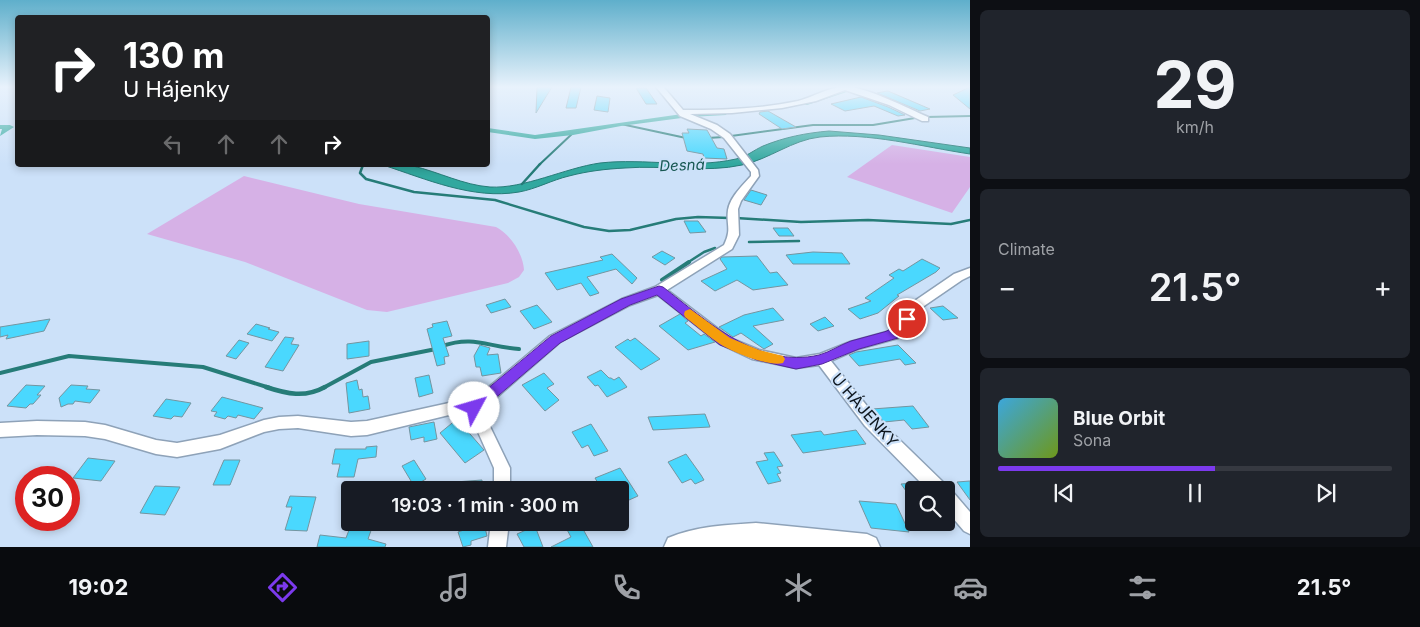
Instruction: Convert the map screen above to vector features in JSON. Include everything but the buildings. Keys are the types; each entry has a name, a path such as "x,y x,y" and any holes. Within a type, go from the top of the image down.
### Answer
{"street":[{"path":"0,430 37,428 85,429 105,432 156,447 177,450 220,442 264,426 279,423 298,422 351,429 367,428 449,409 474,408 555,340 626,302 659,290 728,247 734,235 733,209 736,201 755,176 753,167 727,136 714,127 683,113"},
{"path":"685,115 710,113"},
{"path":"912,113 925,119"},
{"path":"822,359 855,345 894,335 920,303 958,277 970,272"},
{"name":"U HÁJENKY","path":"659,290 725,341 733,345 757,355 796,363 822,359 870,421 930,481"},
{"path":"474,408 502,468 502,481"},
{"path":"955,507 970,524"},
{"path":"497,547 499,531"},
{"path":"677,547 709,539 756,536 867,547"}],"shaded area":[{"path":"892,145 970,157 970,187 952,213 847,177"},
{"path":"244,176 359,204 496,227 507,235 519,251 524,270 519,277 508,283 387,312 367,310 245,262 147,234"}],"water":[{"name":"Desná","path":"829,131 879,135 970,148 970,154 876,138 820,137 800,142 762,159 742,165 699,169 639,167 604,170 569,176 525,191 502,194 467,191 450,187 389,167 416,167 470,184 503,187 531,182 600,163 719,162 736,159 779,140"}],"waterway":[{"path":"490,130 535,137 689,115 723,113"},
{"path":"926,117 970,116"},
{"path":"731,136 813,125 873,125 915,118"},
{"path":"621,124 686,138"},
{"path":"0,127 10,127 0,134"},
{"path":"540,164 573,133"},
{"path":"707,138 724,137"},
{"path":"522,184 540,164"},
{"path":"362,167 360,173 366,179 414,192 495,200 584,227 609,231 630,230 676,219 698,217 730,218"},
{"path":"736,218 801,222 868,220 951,224 970,220"},
{"path":"749,242 799,241"},
{"path":"687,263 704,252 715,248"},
{"path":"662,280 689,262"},
{"path":"442,346 453,343 472,342 519,349"},
{"path":"324,387 371,362 436,349"},
{"path":"0,373 69,356 203,367 270,388"},
{"path":"266,387 296,394 310,393 324,387"}],"slow traffic":[{"path":"690,314 725,341 757,355 778,359"}],"route":[{"path":"474,408 555,340 626,302 659,290 725,341 757,355 796,363 822,359 855,345 894,335 907,319"}]}
